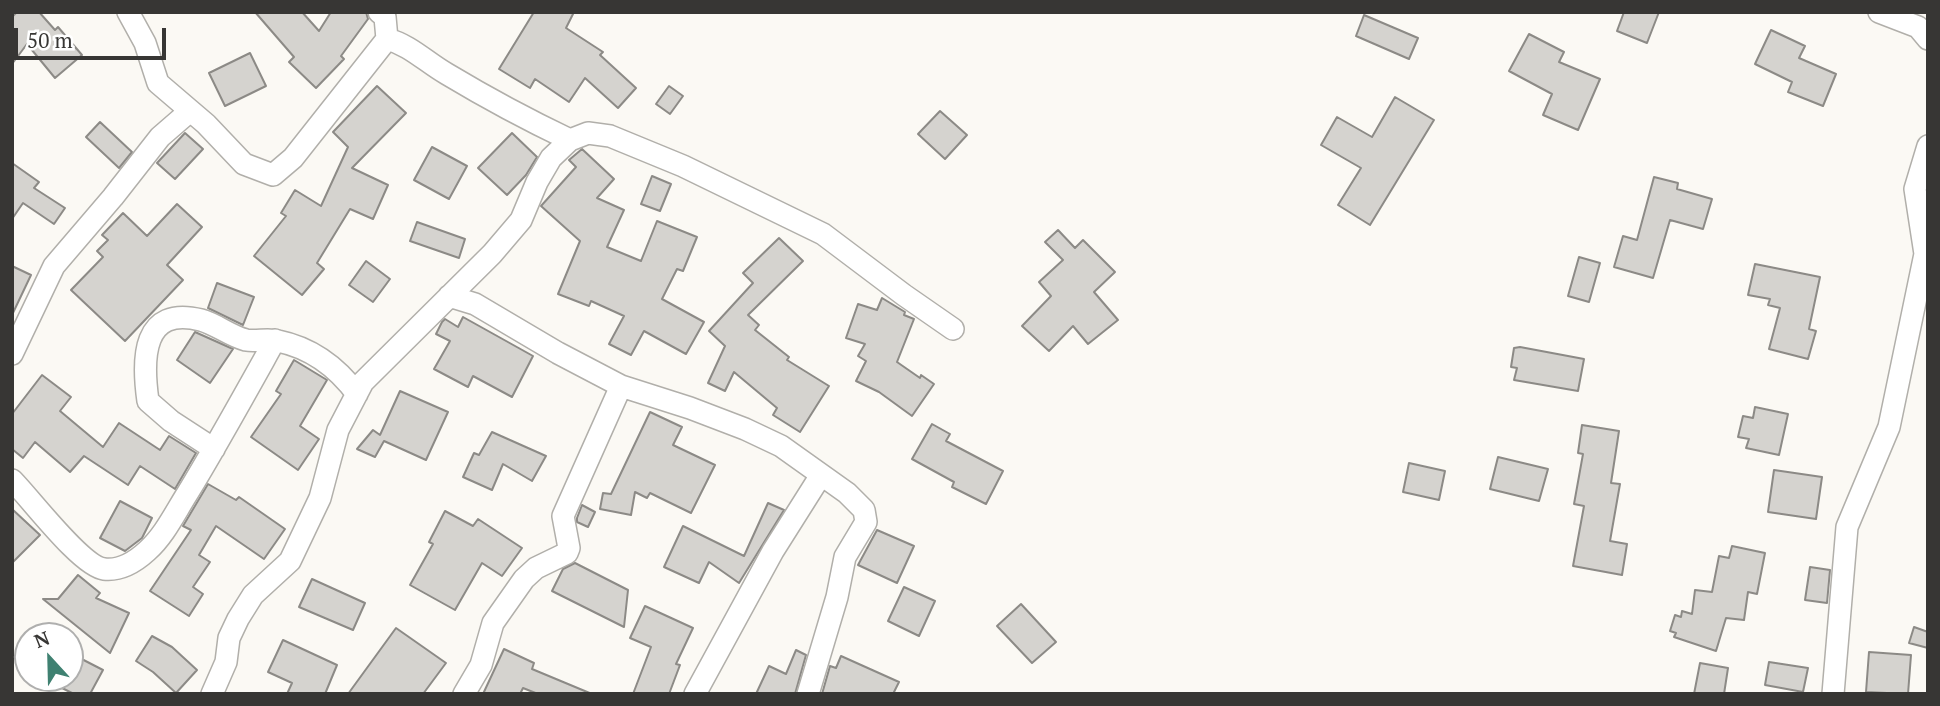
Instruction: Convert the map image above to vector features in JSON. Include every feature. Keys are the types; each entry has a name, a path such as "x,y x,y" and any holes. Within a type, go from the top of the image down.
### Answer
{"street":[{"path":"128,12 145,43 158,83 206,124 244,164 273,175 293,158 387,39 385,17 379,12"},
{"path":"1879,12 1918,27 1928,39"},
{"path":"387,39 401,43 443,72 508,110 570,140"},
{"path":"12,354 54,266 160,137 190,111"},
{"path":"212,694 226,662 229,638 238,619 253,595 290,561 320,498 338,430 363,382 492,254 521,220 537,181 551,158 570,140 589,133 610,136 683,166 823,234 953,329"},
{"path":"1833,694 1847,527 1889,427 1925,254 1915,189 1928,146"},
{"path":"449,296 475,304 621,386 745,429 781,446 847,493 864,510 866,522 845,557 837,597 808,694"},
{"path":"214,449 148,401 144,370 155,328 166,319 177,316 203,321 246,340 275,340 298,346 325,360 342,374 357,394"},
{"path":"12,480 66,542 85,558 102,569 125,567 149,550 167,527 275,340"},
{"path":"464,694 481,664 493,623 524,579 536,568 567,553 569,548 564,516 621,386"},
{"path":"695,694 773,551 821,475"}],"building":[{"path":"17,12 39,12 55,30 58,27 82,55 55,78 27,44 12,64 12,17"},
{"path":"255,12 302,12 319,31 331,12 366,12 368,19 341,56 344,59 316,88 289,62 294,57"},
{"path":"534,12 574,12 566,28 603,52 600,55 636,88 618,108 585,78 569,102 535,79 530,88 499,69"},
{"path":"1624,12 1659,12 1647,43 1617,31"},
{"path":"1364,15 1418,38 1409,59 1356,36"},
{"path":"1771,30 1805,46 1799,58 1836,74 1823,106 1788,92 1792,82 1755,64"},
{"path":"1529,34 1564,52 1559,62 1600,79 1578,130 1543,115 1552,94 1509,71"},
{"path":"250,53 266,86 225,106 209,73"},
{"path":"377,86 406,113 352,168 388,185 373,219 350,209 317,263 324,269 302,295 254,256 286,216 281,213 295,190 321,206 348,147 333,132"},
{"path":"669,86 683,96 670,114 656,104"},
{"path":"1395,97 1434,120 1370,225 1338,205 1361,168 1321,145 1337,117 1372,137"},
{"path":"940,111 967,135 945,159 918,134"},
{"path":"100,122 132,152 119,168 86,137"},
{"path":"185,133 203,149 175,179 157,163"},
{"path":"512,133 537,157 526,175 507,195 478,168"},
{"path":"432,147 467,166 449,199 414,180"},
{"path":"582,149 614,179 597,198 624,210 607,247 641,261 657,221 697,237 683,271 677,269 662,299 704,322 686,354 644,331 631,355 609,344 624,316 591,301 589,306 558,294 580,241 541,206 576,167 569,160"},
{"path":"12,163 39,182 34,188 65,208 54,224 23,203 12,219"},
{"path":"652,176 671,184 660,211 641,204"},
{"path":"1654,177 1678,183 1677,189 1712,199 1703,229 1670,220 1653,278 1614,267 1623,236 1637,240"},
{"path":"177,204 202,227 167,265 183,280 125,341 71,290 103,257 97,251 108,240 102,235 123,213 147,236"},
{"path":"417,222 465,239 459,258 410,241"},
{"path":"1058,230 1075,248 1083,240 1115,272 1094,292 1118,320 1088,344 1073,326 1049,351 1022,326 1051,296 1039,282 1063,260 1045,242"},
{"path":"779,238 803,261 748,315 759,325 755,330 789,357 787,360 829,386 800,432 773,415 777,408 734,372 725,391 708,383 725,346 709,331 753,283 743,273"},
{"path":"1579,257 1600,263 1589,302 1568,296"},
{"path":"366,261 390,279 373,302 349,285"},
{"path":"1755,264 1820,277 1809,329 1816,331 1808,359 1769,349 1780,308 1768,305 1770,299 1748,295"},
{"path":"12,266 31,275 12,315"},
{"path":"217,283 254,297 243,325 208,308"},
{"path":"882,298 905,312 904,315 914,319 897,362 934,384 912,416 879,392 856,381 866,361 858,356 865,344 846,338 858,304 877,310"},
{"path":"463,317 533,356 512,397 473,376 468,387 434,369 450,341 436,334 442,322 445,319 458,327"},
{"path":"195,332 233,349 210,383 177,360"},
{"path":"1514,348 1584,359 1578,391 1514,380 1517,368 1511,367"},
{"path":"294,360 327,380 300,426 319,439 298,470 251,437 281,394 276,391"},
{"path":"42,375 71,397 60,411 103,447 119,423 160,450 169,436 196,453 175,489 140,466 128,485 84,456 70,472 35,442 23,458 12,449 12,414"},
{"path":"400,391 448,412 426,460 384,441 375,457 357,449 373,430 380,435"},
{"path":"1755,407 1788,414 1779,455 1746,448 1749,439 1738,437 1743,416 1753,418"},
{"path":"650,412 682,427 673,445 715,465 691,513 650,493 647,498 635,492 631,515 600,509 603,493 611,494"},
{"path":"932,424 950,434 946,441 1003,471 986,504 952,487 954,482 912,459"},
{"path":"1582,425 1619,431 1611,483 1620,484 1610,541 1627,544 1622,575 1573,566 1584,506 1574,504 1583,454 1578,453"},
{"path":"492,432 546,456 532,481 503,464 492,490 463,477 474,453 479,455"},
{"path":"1498,457 1548,469 1539,501 1490,489"},
{"path":"1409,463 1445,471 1439,500 1403,492"},
{"path":"1774,470 1822,477 1816,519 1768,512"},
{"path":"208,484 236,500 239,497 285,529 264,559 216,526 199,555 210,562 193,587 203,594 189,616 150,591 191,530 183,526"},
{"path":"120,501 152,518 142,538 125,551 100,538"},
{"path":"768,503 784,510 739,583 709,562 699,583 664,567 683,526 744,556"},
{"path":"582,505 595,512 588,527 577,522"},
{"path":"12,509 40,535 12,563"},
{"path":"445,511 473,526 478,519 522,548 502,576 482,563 455,610 410,585 433,544 429,542"},
{"path":"877,530 914,546 897,583 858,565"},
{"path":"1732,546 1765,553 1757,594 1748,592 1744,620 1726,618 1716,651 1674,637 1676,633 1670,631 1675,615 1681,617 1682,611 1692,614 1695,590 1712,592 1719,556 1729,558"},
{"path":"575,563 628,590 624,627 552,591 563,569"},
{"path":"1810,567 1830,570 1827,603 1805,600"},
{"path":"78,575 100,593 96,598 129,613 110,653 84,632 84,622 72,622 43,599 58,599"},
{"path":"312,579 365,603 353,630 299,607"},
{"path":"904,587 935,601 919,636 888,621"},
{"path":"1021,604 1056,642 1032,663 997,626"},
{"path":"645,606 693,628 676,664 680,665 669,694 633,694 651,647 630,638"},
{"path":"1914,627 1928,632 1928,648 1909,643"},
{"path":"396,628 446,663 423,694 348,694"},
{"path":"152,636 172,647 197,670 176,693 136,661"},
{"path":"283,640 337,665 325,694 287,694 292,683 268,672"},
{"path":"504,649 534,663 532,669 592,694 538,694 523,688 520,694 483,694"},
{"path":"796,650 806,655 795,694 756,694 769,666 786,674"},
{"path":"1869,652 1911,655 1908,694 1866,692"},
{"path":"841,656 899,682 893,694 822,694 830,666 836,668"},
{"path":"84,660 103,670 90,694 70,692 84,692"},
{"path":"1769,662 1808,668 1803,692 1765,685"},
{"path":"1700,663 1728,668 1724,694 1694,694"}]}
